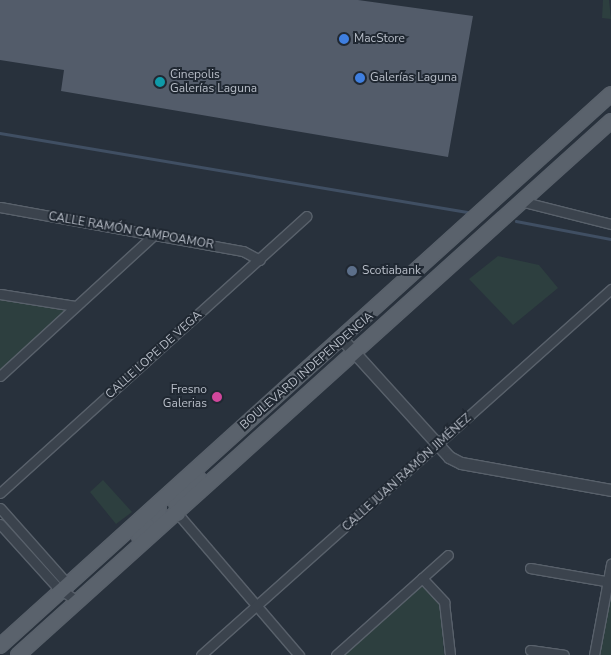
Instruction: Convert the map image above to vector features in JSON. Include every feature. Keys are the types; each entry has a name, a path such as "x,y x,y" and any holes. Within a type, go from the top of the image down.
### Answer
{"main road":[{"name":"BOULEVARD INDEPENDENCIA","path":"0,646 223,445 343,340 611,94"},
{"name":"BOULEVARD INDEPENDENCIA","path":"18,655 356,355 611,121"},
{"path":"457,263 503,211 494,206 484,212"},
{"path":"178,514 176,502 223,445"},
{"path":"130,556 131,545 158,517 159,503"}],"street":[{"path":"524,202 611,224"},
{"name":"CALLE RAMÓN CAMPOAMOR","path":"0,207 243,251 260,260"},
{"name":"CALLE LOPE DE VEGA","path":"0,493 307,216"},
{"path":"0,376 156,234"},
{"name":"CALLE JUAN RAMÓN JIMÉNEZ","path":"201,655 436,448 611,289"},
{"path":"0,294 75,306"},
{"path":"343,340 436,448 461,463 611,490"},
{"path":"0,508 64,580 65,588"},
{"path":"178,514 299,655"},
{"path":"0,524 56,586 65,588 78,602"},
{"path":"336,655 448,555"},
{"path":"594,655 611,564"},
{"path":"530,568 609,582"},
{"path":"422,578 444,602 450,655"},
{"path":"530,650 564,655"}],"shaded area":[{"path":"603,0 609,0 611,19 602,18"},
{"path":"498,256 539,265 558,288 513,325 469,279"},
{"path":"0,299 66,310 0,370"},
{"path":"103,480 132,512 116,524 90,492"},
{"path":"422,585 440,602 444,655 342,655"},
{"path":"611,591 611,655 599,655"}],"building":[{"name":"Galerías Laguna","path":"0,0 358,0 473,16 448,157 61,91 64,70 0,60"}],"waterway":[{"path":"0,133 471,213"},
{"path":"516,221 611,239"}],"place":[{"name":"MacStore","path":"344,39"},
{"name":"Galerías Laguna","path":"360,78"},
{"name":"Cinepolis Galerías Laguna","path":"160,82"},
{"name":"Scotiabank","path":"352,271"},
{"name":"Fresno Galerias","path":"217,397"}]}
